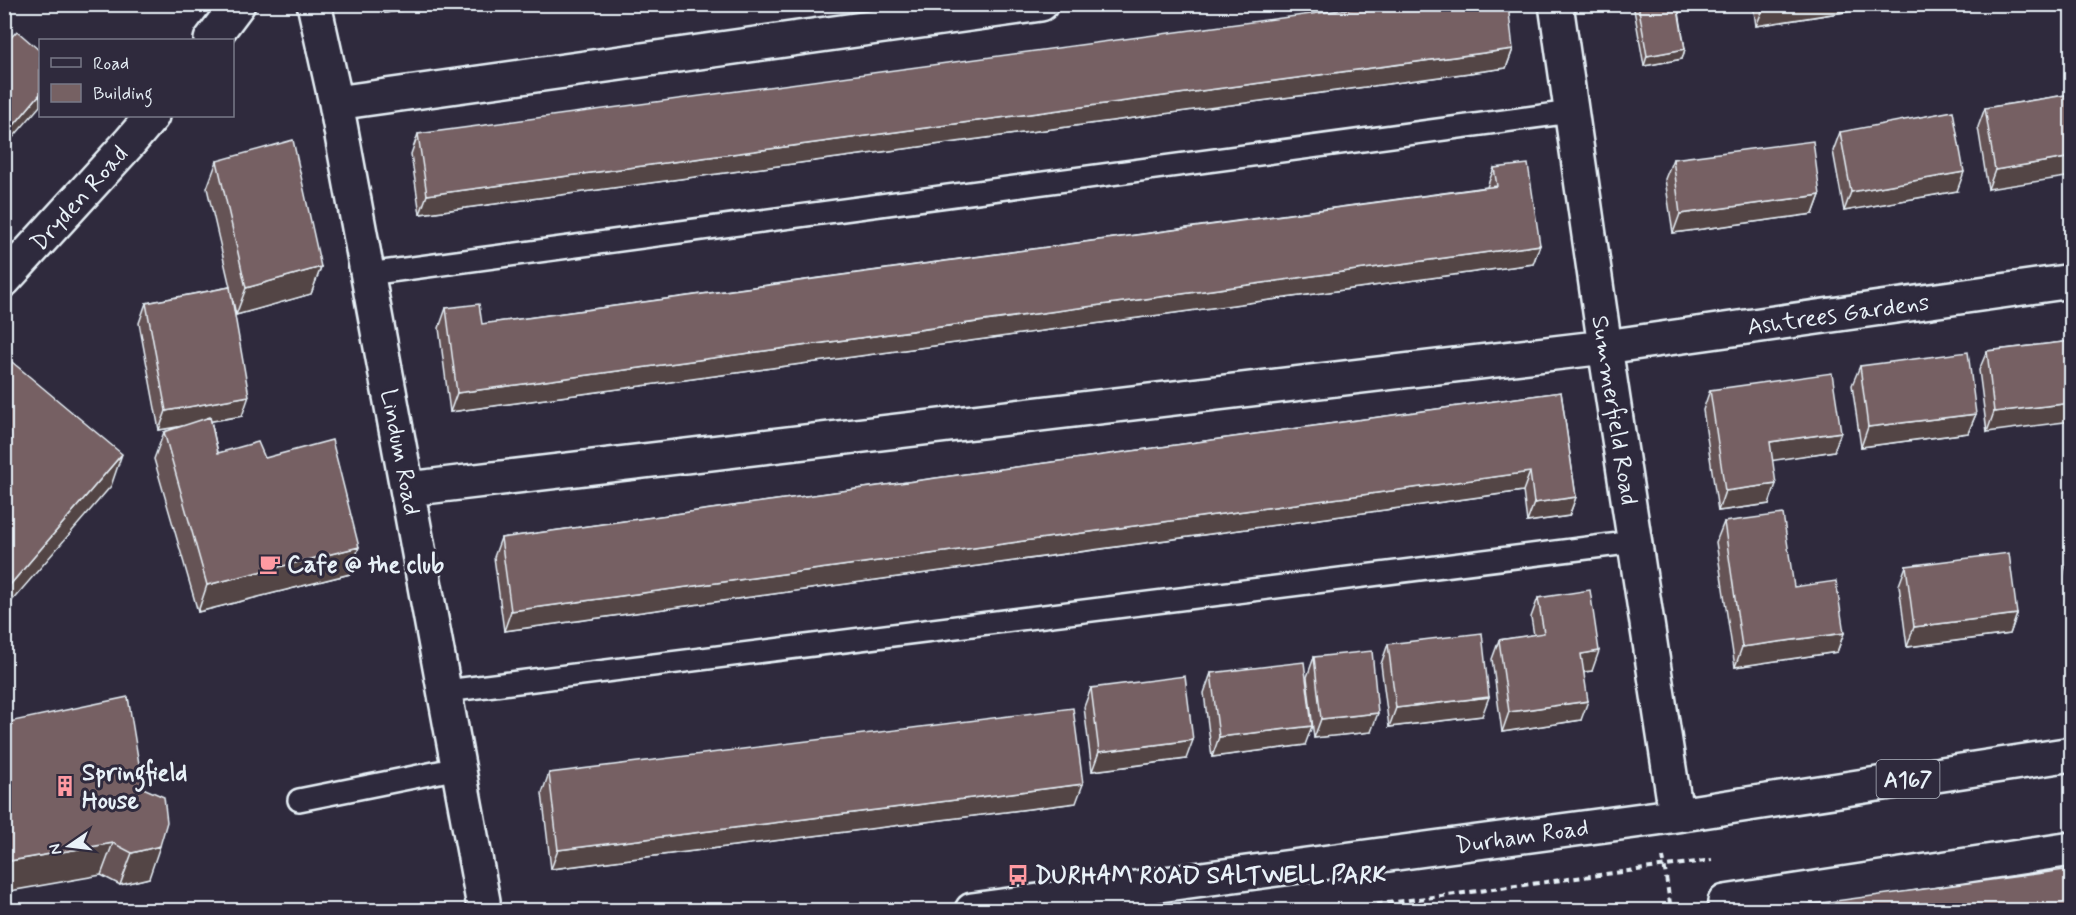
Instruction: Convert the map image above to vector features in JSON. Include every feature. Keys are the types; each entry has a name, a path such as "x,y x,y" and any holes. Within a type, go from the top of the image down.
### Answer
{"street":[{"path":"212,39 238,4"},
{"name":"Lindum Road","path":"314,4 336,103 483,901"},
{"path":"336,103 1041,4"},
{"name":"Summerfield Road","path":"1556,4 1635,542 1667,816"},
{"name":"Dryden Road","path":"4,280 151,117"},
{"name":"Ashtrees Gardens","path":"408,489 1605,347 2072,281"},
{"name":"Durham Road","path":"972,910 1667,816 2072,754"},
{"path":"1725,902 2072,849"}],"lane":[{"path":"368,274 1571,112"},
{"path":"446,692 1635,542"},
{"path":"299,800 459,768"}],"path":[{"path":"1667,816 1665,867 1671,910"},
{"path":"1335,910 1723,859"}],"building":[{"path":"1385,4 1508,4 1513,49 427,195 418,134"},
{"path":"1638,4 1677,4 1685,49 1647,56"},
{"path":"17,31 39,50 39,95 4,137 4,45"},
{"path":"2072,94 2072,157 1995,170 1985,108"},
{"path":"1953,111 1964,172 1851,192 1840,132"},
{"path":"293,140 321,267 246,288 217,161"},
{"path":"1813,141 1820,195 1680,214 1673,159"},
{"path":"1528,164 1540,245 457,393 446,308 479,304 482,324 1497,186 1494,168"},
{"path":"230,287 249,396 166,411 146,303"},
{"path":"2072,341 2072,403 1994,412 1987,351"},
{"path":"1968,352 1976,414 1868,427 1860,366"},
{"path":"12,362 122,454 4,592 4,370"},
{"path":"1832,373 1841,432 1770,442 1776,484 1725,491 1710,390"},
{"path":"1561,392 1576,497 1534,503 1530,472 511,611 501,538"},
{"path":"210,417 218,453 258,442 265,458 332,440 359,547 207,585 164,432"},
{"path":"1783,514 1794,587 1836,581 1844,633 1742,647 1724,522"},
{"path":"2009,553 2017,614 1914,627 1906,566"},
{"path":"1590,590 1599,651 1581,654 1588,701 1509,712 1499,640 1544,633 1538,598"},
{"path":"1482,633 1489,697 1396,708 1388,644"},
{"path":"1372,651 1378,713 1321,719 1314,657"},
{"path":"1304,662 1312,726 1219,737 1211,673"},
{"path":"1185,676 1193,740 1099,752 1091,688"},
{"name":"Springfield House","path":"128,697 143,788 164,797 167,822 160,846 132,853 113,843 4,862 4,723"},
{"path":"1073,708 1083,784 558,850 549,773"},
{"path":"2072,869 2072,910 1770,910"}],"place":[{"name":"Cafe @ the club","path":"270,564"},
{"name":"Springfield House","path":"65,786"},
{"name":"DURHAM ROAD SALTWELL PARK","path":"1018,875"}]}
